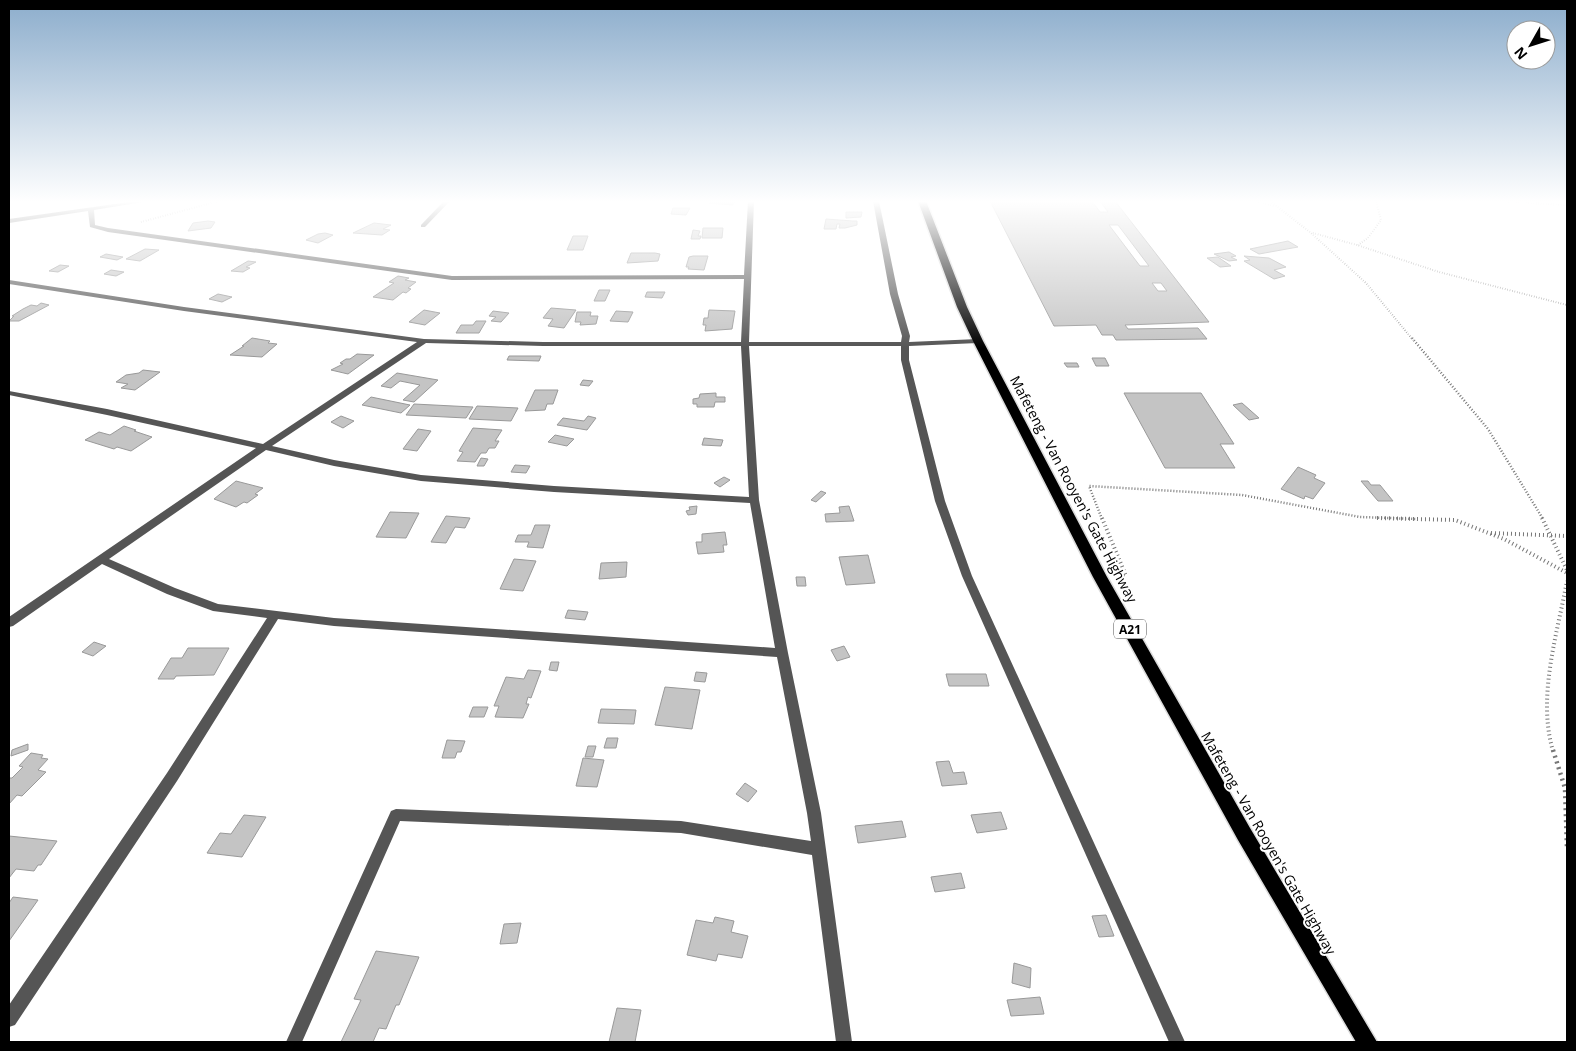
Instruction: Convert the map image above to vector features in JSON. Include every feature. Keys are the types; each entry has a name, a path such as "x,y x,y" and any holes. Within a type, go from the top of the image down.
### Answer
{"main road":[{"name":"Mafeteng - Van Rooyen's Gate Highway","path":"941,250 978,342 1100,577 1244,834 1367,1042"}],"street":[{"path":"252,250 452,278 748,277"},
{"path":"749,250 745,343 754,500 814,813 844,1042"},
{"path":"885,250 894,294 906,336 904,344 905,360 940,501 967,576 1177,1042"},
{"path":"9,282 194,310 424,341 543,344 904,344 978,342"},
{"path":"9,623 264,447 424,341"},
{"path":"9,392 334,464 420,478 554,489 754,500"},
{"path":"102,560 171,591 217,608 334,622 782,652"},
{"path":"9,1019 172,777 275,615"},
{"path":"294,1042 396,815 681,826 819,849"}],"path":[{"path":"1330,250 1366,283 1488,429 1551,535 1567,571"},
{"path":"1372,250 1439,272 1567,305"},
{"path":"1100,577 1126,576 1089,486 1242,495 1360,517 1455,520 1504,539 1567,571"},
{"path":"1488,532 1528,532 1567,536"},
{"path":"1567,581 1546,695 1550,740 1565,788 1567,849"}],"building":[{"path":"143,250 159,250 140,261 126,259"},
{"path":"1015,250 1128,250 1140,266 1149,266 1137,250 1153,250 1209,322 1125,325 1128,329 1198,328 1207,339 1116,340 1113,335 1102,335 1096,325 1054,326","holes":["1152,283 1161,283 1167,291 1158,291"]},
{"path":"1252,250 1281,250 1259,254"},
{"path":"1229,252 1236,256 1231,257 1237,260 1229,261 1214,254"},
{"path":"631,253 660,254 658,261 627,263"},
{"path":"106,254 123,257 117,260 100,257"},
{"path":"708,256 704,270 688,269 689,267 686,267 689,257"},
{"path":"1244,256 1269,258 1286,267 1274,270 1285,276 1274,279 1244,261 1250,260"},
{"path":"1218,257 1231,266 1220,267 1207,258"},
{"path":"248,261 256,262 246,267 250,268 243,272 231,271"},
{"path":"60,265 69,266 58,272 49,271"},
{"path":"111,270 124,272 116,276 104,274"},
{"path":"398,276 409,278 405,280 416,282 408,288 411,289 406,293 403,292 393,300 373,297 394,283 389,282"},
{"path":"599,290 610,290 605,301 594,301"},
{"path":"647,292 665,292 662,298 645,297"},
{"path":"218,294 232,297 222,302 209,299"},
{"path":"41,303 49,305 19,321 9,321 14,316 12,316 23,309 31,305 37,306"},
{"path":"551,308 576,310 564,328 548,326 553,319 543,318"},
{"path":"424,310 440,313 425,325 409,322"},
{"path":"709,310 735,311 732,329 705,331 706,325 703,325 704,318 708,318"},
{"path":"493,311 509,313 501,322 491,321 496,317 489,316"},
{"path":"616,311 633,312 628,322 610,321"},
{"path":"577,312 591,312 590,316 598,316 596,324 580,325 581,322 575,322"},
{"path":"476,321 486,321 479,333 456,333 461,325 473,325"},
{"path":"252,338 277,344 262,357 230,355 244,346 242,346"},
{"path":"357,354 374,355 348,374 331,370 343,364 340,363 346,359 350,359"},
{"path":"509,356 541,356 539,361 507,360"},
{"path":"1092,358 1105,358 1109,366 1096,366"},
{"path":"1064,363 1077,363 1079,367 1067,367"},
{"path":"143,370 160,372 135,390 121,388 128,384 116,382 126,375 139,373"},
{"path":"397,373 438,380 414,402 403,400 420,385 400,381 391,388 381,386"},
{"path":"583,380 593,381 589,386 580,385"},
{"path":"535,390 558,390 553,404 547,404 545,410 525,411"},
{"path":"716,393 716,397 725,397 725,402 715,402 714,407 697,407 697,404 693,404 693,399 699,398 700,394"},
{"path":"1124,393 1201,393 1234,444 1220,444 1235,468 1165,468"},
{"path":"371,397 410,405 401,413 362,405"},
{"path":"1242,403 1259,418 1249,420 1233,405"},
{"path":"414,404 473,407 466,418 406,415"},
{"path":"477,406 518,408 511,421 469,419"},
{"path":"341,416 354,421 343,428 331,422"},
{"path":"588,416 596,418 587,430 557,425 563,418 584,421"},
{"path":"124,426 152,437 131,451 117,447 114,449 85,440 99,432 110,435"},
{"path":"473,428 502,430 495,441 499,441 495,448 489,448 486,453 481,453 475,462 457,461 463,452 459,451"},
{"path":"418,429 431,431 417,451 403,449"},
{"path":"555,435 574,439 567,446 548,442"},
{"path":"704,438 723,440 721,446 702,445"},
{"path":"481,458 488,459 484,466 477,466"},
{"path":"515,465 530,466 526,473 511,472"},
{"path":"1298,467 1316,475 1314,478 1325,483 1313,499 1305,496 1304,499 1281,489"},
{"path":"724,477 730,480 720,487 714,483"},
{"path":"236,481 263,488 255,494 258,495 247,503 244,502 236,507 214,499"},
{"path":"1361,481 1368,481 1371,485 1380,485 1393,501 1378,501"},
{"path":"821,491 826,493 816,502 811,500"},
{"path":"697,506 696,514 688,515 686,511 690,510 689,507"},
{"path":"849,506 854,521 826,522 825,514 840,513 839,507"},
{"path":"390,512 419,513 406,538 376,537"},
{"path":"446,516 470,518 465,528 455,527 446,543 431,542"},
{"path":"535,525 550,525 543,548 527,547 529,542 515,542 518,535 531,535"},
{"path":"725,532 727,545 723,545 724,552 698,554 696,542 702,542 702,534"},
{"path":"868,555 875,583 846,585 839,557"},
{"path":"514,559 536,561 523,591 500,589"},
{"path":"627,562 626,577 599,579 601,563"},
{"path":"796,577 805,577 806,586 797,586"},
{"path":"568,610 588,612 585,620 565,618"},
{"path":"94,642 106,646 93,656 82,652"},
{"path":"844,646 850,657 837,661 831,650"},
{"path":"188,648 229,648 214,675 176,676 174,679 158,679 171,658 182,658"},
{"path":"551,662 559,662 557,671 549,670"},
{"path":"528,670 541,671 531,698 528,697 526,704 529,704 523,718 495,717 499,706 494,706 506,677 524,679"},
{"path":"696,672 707,673 705,682 694,681"},
{"path":"946,674 986,674 989,686 949,686"},
{"path":"665,687 700,690 692,729 655,725"},
{"path":"473,707 488,707 484,717 469,717"},
{"path":"601,709 636,710 634,724 598,723"},
{"path":"607,738 618,738 616,748 604,748"},
{"path":"447,740 465,741 461,752 457,752 455,758 442,758"},
{"path":"28,744 28,750 11,756 12,750"},
{"path":"588,746 596,746 593,757 585,757"},
{"path":"31,753 43,755 41,758 48,759 38,770 46,772 22,796 17,795 9,804 9,778 12,778 23,767 19,766"},
{"path":"583,758 604,760 597,787 576,786"},
{"path":"949,761 953,773 964,772 967,784 942,786 936,762"},
{"path":"745,783 757,791 748,802 736,794"},
{"path":"1001,812 1007,829 977,833 971,815"},
{"path":"244,815 266,817 242,857 207,853 220,833 231,834"},
{"path":"902,821 906,837 858,843 855,826"},
{"path":"9,836 57,841 41,865 38,865 34,871 16,869 9,878"},
{"path":"961,873 965,888 935,892 931,877"},
{"path":"13,897 38,900 9,941 9,903"},
{"path":"1106,915 1114,936 1099,937 1092,916"},
{"path":"715,917 734,921 731,932 748,936 742,958 718,954 716,961 687,955 696,920 713,923"},
{"path":"521,923 517,943 500,944 504,924"},
{"path":"376,951 419,957 399,1005 396,1005 386,1029 379,1028 373,1042 341,1042 361,1000 354,999"},
{"path":"1014,963 1031,968 1030,988 1012,983"},
{"path":"1040,997 1044,1014 1011,1016 1007,1000"},
{"path":"617,1008 641,1010 635,1042 609,1042"}]}
